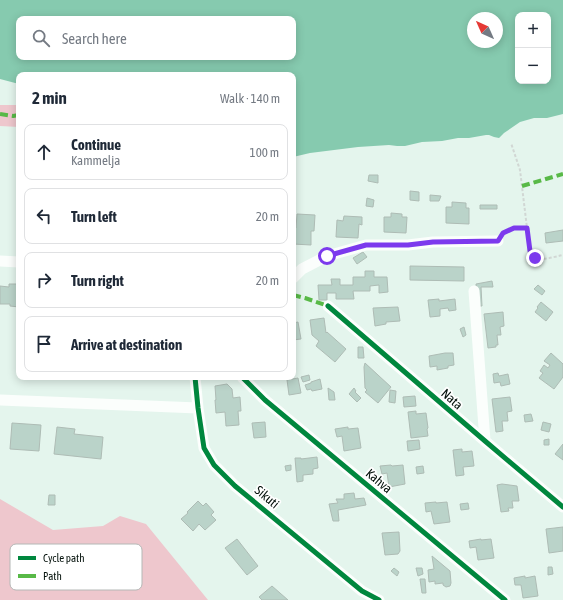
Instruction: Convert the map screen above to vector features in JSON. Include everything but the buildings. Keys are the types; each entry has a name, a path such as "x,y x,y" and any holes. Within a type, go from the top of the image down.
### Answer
{"street":[{"path":"296,275 302,269 327,256 366,245 408,245 433,242 498,241"},
{"path":"0,262 16,262"},
{"name":"Nata","path":"474,291 485,441"},
{"name":"Nata","path":"328,306 563,507"},
{"name":"Sikuti","path":"195,380 204,448 214,465 235,486 362,591 379,600"},
{"name":"Kahva","path":"245,380 265,400 505,600"},
{"path":"0,400 198,408"}],"path":[{"path":"511,143 520,170 530,251 535,258 540,259 563,255"},
{"path":"498,241 503,233 514,228 527,228"}],"shaded area":[{"path":"0,0 563,0 563,114 547,118 534,118 520,122 499,138 486,135 422,142 405,146 389,145 358,147 296,156 296,72 16,72 16,83 0,79"},
{"path":"0,105 16,105 16,127 0,126"},
{"path":"0,499 53,530 103,526 120,516 146,524 208,600 0,600"}],"marked path":[{"path":"0,114 16,116"},
{"path":"522,186 563,174"},
{"path":"296,296 328,306"}],"cycle path":[{"path":"328,306 563,507"},
{"path":"195,380 204,448 214,465 235,486 362,591 379,600"},
{"path":"245,380 265,400 505,600"}],"route":[{"path":"327,256 366,245 384,246 433,242 498,241 503,233 514,228 527,228 530,251 535,258"}]}
